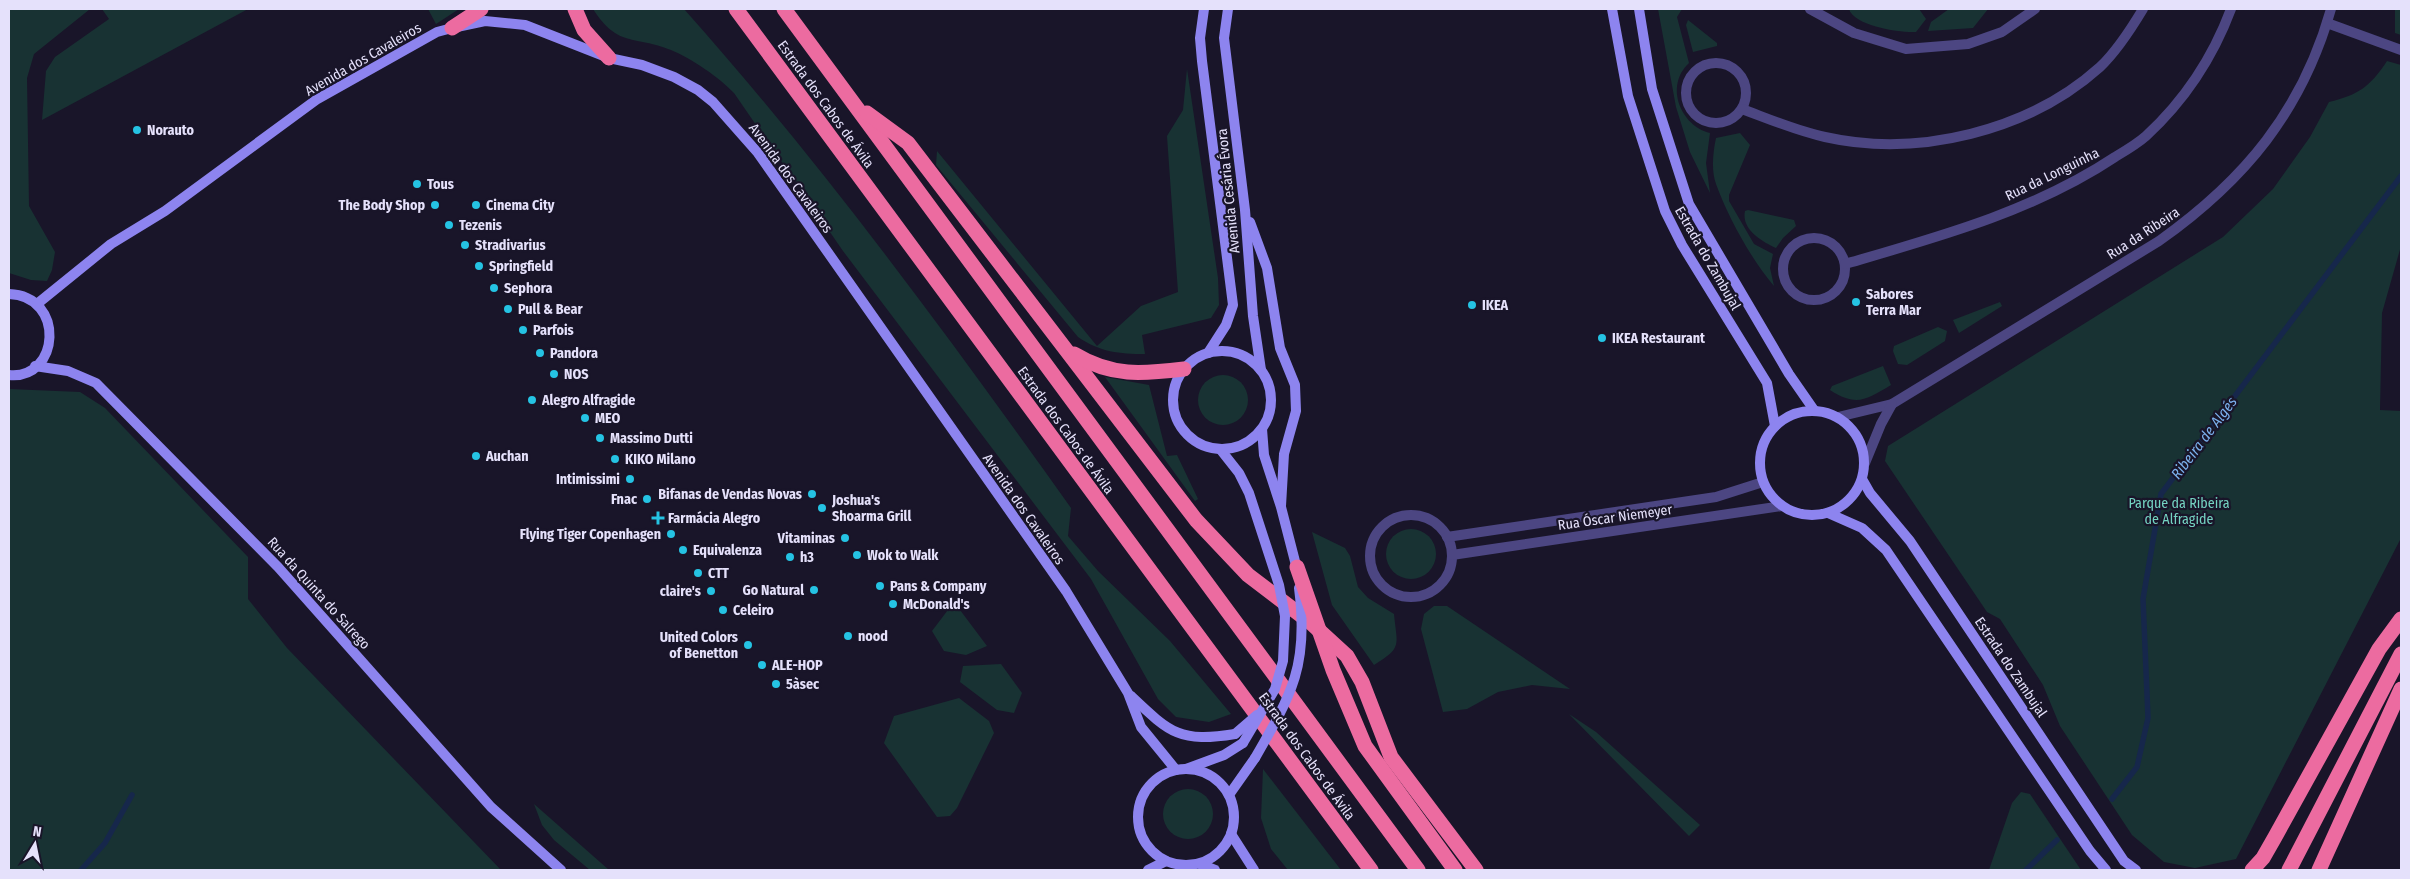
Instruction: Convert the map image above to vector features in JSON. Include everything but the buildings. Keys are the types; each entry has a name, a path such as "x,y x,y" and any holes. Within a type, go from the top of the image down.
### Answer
{"highway":[{"path":"452,28 481,9"},
{"path":"575,9 584,30 609,58"},
{"name":"Estrada dos Cabos de Ávila","path":"736,9 1371,870"},
{"name":"Estrada dos Cabos de Ávila","path":"784,9 1418,870"},
{"path":"856,105 908,143 1196,520 1248,575 1311,623 1347,656 1362,682 1391,757 1476,870"},
{"path":"1068,351 1091,364 1105,369 1148,373 1184,369"},
{"path":"1297,567 1333,670 1365,746 1455,870"},
{"path":"2252,870 2263,858 2379,649 2401,619"},
{"path":"2289,870 2401,654"},
{"path":"2319,870 2401,690"},
{"path":"2383,729 2401,704"}],"street":[{"name":"Avenida Cesária Évora","path":"1204,9 1200,38 1233,305 1226,325 1208,354"},
{"name":"Avenida Cesária Évora","path":"1228,9 1224,38 1245,210 1253,316 1261,370"},
{"name":"Estrada do Zambujal","path":"1612,9 1628,96 1665,211 1682,246 1768,383 1775,426"},
{"name":"Estrada do Zambujal","path":"1639,9 1652,90 1688,204 1789,374 1814,410"},
{"path":"1810,9 1854,33 1906,49 1968,44 2002,32 2035,9"},
{"path":"1742,109 1825,137 1856,142 1918,142 1969,133 2026,114 2078,84 2101,66 2119,45 2143,9"},
{"name":"Rua da Longuinha","path":"1845,264 1937,238 1989,219 2052,192 2104,164 2145,137 2175,106 2201,70 2222,34 2231,9"},
{"name":"Rua da Ribeira","path":"1838,417 1892,404 2159,241 2199,213 2248,166 2287,111 2302,83 2331,9"},
{"name":"Avenida dos Cavaleiros","path":"37,304 111,244 165,211 316,100 437,32 485,21 525,25 609,58 642,65 674,77 698,90 714,102 758,153 1066,591 1128,693 1141,727 1180,770"},
{"path":"2327,23 2401,50"},
{"path":"1709,63 1729,65 1744,80 1746,89 1742,109 1736,116 1722,123 1707,122 1698,118 1687,102 1687,82 1700,67 1709,63"},
{"path":"1245,210 1267,268 1280,348 1295,385 1296,411 1284,454 1281,507"},
{"path":"1808,238 1818,238 1836,247 1845,264 1845,275 1842,285 1834,294 1825,299 1814,301 1794,294 1787,286 1783,276 1782,265 1791,248 1808,238"},
{"path":"9,294 20,295 37,304 46,316 50,329 50,343 45,356 36,366 25,372 9,375"},
{"path":"1229,795 1254,758 1288,700 1299,666 1302,632 1297,567 1281,507 1264,455 1262,429 1271,406 1271,393 1261,370 1250,360 1237,354 1223,351 1195,359 1184,369 1175,390 1174,412 1181,426 1191,438 1204,446 1220,449 1243,444 1262,429"},
{"name":"Rua da Quinta do Salrego","path":"36,366 68,371 96,382 278,566 491,807 561,870"},
{"path":"1864,463 1892,404"},
{"path":"1828,513 1849,499 1862,479 1864,463 1862,448 1856,435 1838,417 1814,410 1793,414 1775,426 1766,438 1760,452 1759,467 1763,482 1771,495 1782,506 1804,515 1828,513 1862,528 1886,550 2090,851 2106,870"},
{"path":"1215,870 1200,864 1176,865 1166,861 1148,847 1141,835 1138,821 1143,795 1162,775 1224,755 1243,743 1275,689 1282,661 1284,616 1279,585 1249,493 1239,473 1220,449"},
{"name":"Estrada do Zambujal","path":"1862,479 1870,493 1910,540 2124,861 2136,870"},
{"name":"Rua Óscar Niemeyer","path":"1447,536 1716,497 1763,482"},
{"name":"Rua Óscar Niemeyer","path":"1452,555 1782,506"},
{"path":"1406,515 1430,520 1440,527 1447,536 1452,555 1451,564 1443,581 1433,590 1420,596 1395,594 1384,588 1371,568 1371,544 1384,524 1395,518 1406,515"},
{"path":"1128,693 1159,723 1186,736 1211,738 1235,734 1265,708"},
{"path":"1180,770 1211,776 1229,795 1233,808 1234,821 1231,834 1224,847 1213,857 1200,864"},
{"path":"1231,834 1254,870"},
{"path":"1148,870 1166,861"}],"green space":[{"path":"9,9 90,9 34,54 27,78 29,206 55,252 52,270 47,281 31,280 9,273"},
{"path":"102,9 248,9 42,120 46,71 55,57 109,19"},
{"path":"428,9 459,9 436,24"},
{"path":"593,9 684,9 836,191 979,380 1071,508 1068,536 1098,571 1170,641 1231,714 1209,722 1176,717 1158,699 1091,579 843,251 734,93 713,75 679,54 619,35 602,21"},
{"path":"1658,9 1682,9 1677,17 1689,63 1682,72 1677,93 1679,104 1684,114 1700,129 1710,133 1706,163 1710,193 1690,152 1676,107"},
{"path":"1849,9 1919,9 1926,19 1916,32 1899,31 1868,24 1859,20"},
{"path":"1949,9 1988,9 1973,28 1928,31 1931,22"},
{"path":"2395,9 2401,9 2401,35 2395,33"},
{"path":"1688,20 1717,43 1717,46 1693,52 1686,25"},
{"name":"Parque da Ribeira de Alfragide","path":"2387,61 2401,65 2401,246 2382,313 2380,410 2401,411 2401,538 2236,859 2195,868 2164,862 2132,835 2060,726 2043,685 2000,619 1987,612 1885,461 1888,446 2223,237 2273,189 2310,137 2329,102 2363,89"},
{"path":"1187,69 1218,278 1219,305 1211,318 1142,335 1145,354 1118,353 1102,349 1078,337 936,165 937,151 1097,346 1141,306 1178,292 1167,136 1183,110"},
{"path":"1740,133 1750,145 1729,195 1729,201 1754,244 1773,254 1770,268 1774,286 1741,237 1714,179 1713,161 1716,138"},
{"path":"1748,210 1794,220 1796,226 1783,238 1776,248 1759,239 1746,224 1745,211"},
{"path":"2000,302 2002,306 1959,333 1953,320"},
{"path":"1938,327 1947,331 1945,341 1907,365 1898,364 1893,351 1894,346"},
{"path":"1883,366 1891,385 1868,398 1854,400 1830,390 1832,386"},
{"path":"1218,375 1228,375 1241,382 1248,395 1248,405 1241,418 1228,425 1218,425 1209,421 1202,414 1198,405 1198,395 1202,386 1209,379"},
{"path":"1105,377 1149,385 1167,456 1177,455 1198,499 1195,501"},
{"path":"9,389 80,392 105,408 248,557 248,599 287,648 501,870 9,870"},
{"path":"1406,529 1416,529 1429,536 1436,549 1436,559 1429,572 1416,579 1406,579 1397,575 1390,568 1386,559 1386,549 1390,540 1397,533"},
{"path":"1312,532 1345,548 1350,556 1358,587 1368,598 1394,614 1396,645 1390,654 1374,665 1332,605"},
{"path":"954,602 987,646 966,655 944,651 932,631"},
{"path":"1434,606 1447,606 1570,689 1532,685 1498,692 1467,709 1443,712 1421,629 1424,614"},
{"path":"1001,664 1022,693 1014,713 997,710 960,682 963,666"},
{"path":"959,698 989,721 994,733 957,808 950,816 937,817 884,743 894,716"},
{"path":"1569,714 1596,732 1700,825 1689,836"},
{"path":"1263,769 1341,870 1288,870 1271,849 1261,818"},
{"path":"1183,789 1193,789 1206,796 1213,809 1213,819 1206,832 1193,839 1183,839 1174,835 1167,828 1163,819 1163,809 1167,800 1174,793"},
{"path":"2021,792 2030,794 2081,870 1989,870 2012,803"},
{"path":"534,804 609,870 590,870 554,840 542,825"}],"waterway":[{"name":"Ribeira de Algés","path":"2112,799 2137,767 2148,718 2143,599 2161,494 2401,176"},
{"path":"81,870 105,843 132,795"},
{"name":"Ribeira de Algés","path":"2026,870 2057,840"}],"place":[{"name":"Norauto","path":"137,130"},
{"name":"Tous","path":"417,184"},
{"name":"The Body Shop","path":"435,205"},
{"name":"Cinema City","path":"476,205"},
{"name":"Tezenis","path":"449,225"},
{"name":"Stradivarius","path":"465,245"},
{"name":"Springfield","path":"479,266"},
{"name":"Sephora","path":"494,288"},
{"name":"Sabores Terra Mar","path":"1856,302"},
{"name":"IKEA","path":"1472,305"},
{"name":"Pull & Bear","path":"508,309"},
{"name":"Parfois","path":"523,330"},
{"name":"IKEA Restaurant","path":"1602,338"},
{"name":"Pandora","path":"540,353"},
{"name":"NOS","path":"554,374"},
{"name":"Alegro Alfragide","path":"532,400"},
{"name":"MEO","path":"585,418"},
{"name":"Massimo Dutti","path":"600,438"},
{"name":"Auchan","path":"476,456"},
{"name":"KIKO Milano","path":"615,459"},
{"name":"Intimissimi","path":"630,479"},
{"name":"Bifanas de Vendas Novas","path":"812,494"},
{"name":"Fnac","path":"647,499"},
{"name":"Joshua's Shoarma Grill","path":"822,508"},
{"name":"Farmácia Alegro","path":"658,518"},
{"name":"Flying Tiger Copenhagen","path":"671,534"},
{"name":"Vitaminas","path":"845,538"},
{"name":"Equivalenza","path":"683,550"},
{"name":"Wok to Walk","path":"857,555"},
{"name":"h3","path":"790,557"},
{"name":"CTT","path":"698,573"},
{"name":"Pans & Company","path":"880,586"},
{"name":"Go Natural","path":"814,590"},
{"name":"claire's","path":"711,591"},
{"name":"McDonald's","path":"893,604"},
{"name":"Celeiro","path":"723,610"},
{"name":"nood","path":"848,636"},
{"name":"United Colors of Benetton","path":"748,645"},
{"name":"ALE-HOP","path":"762,665"},
{"name":"5àsec","path":"776,684"}]}
